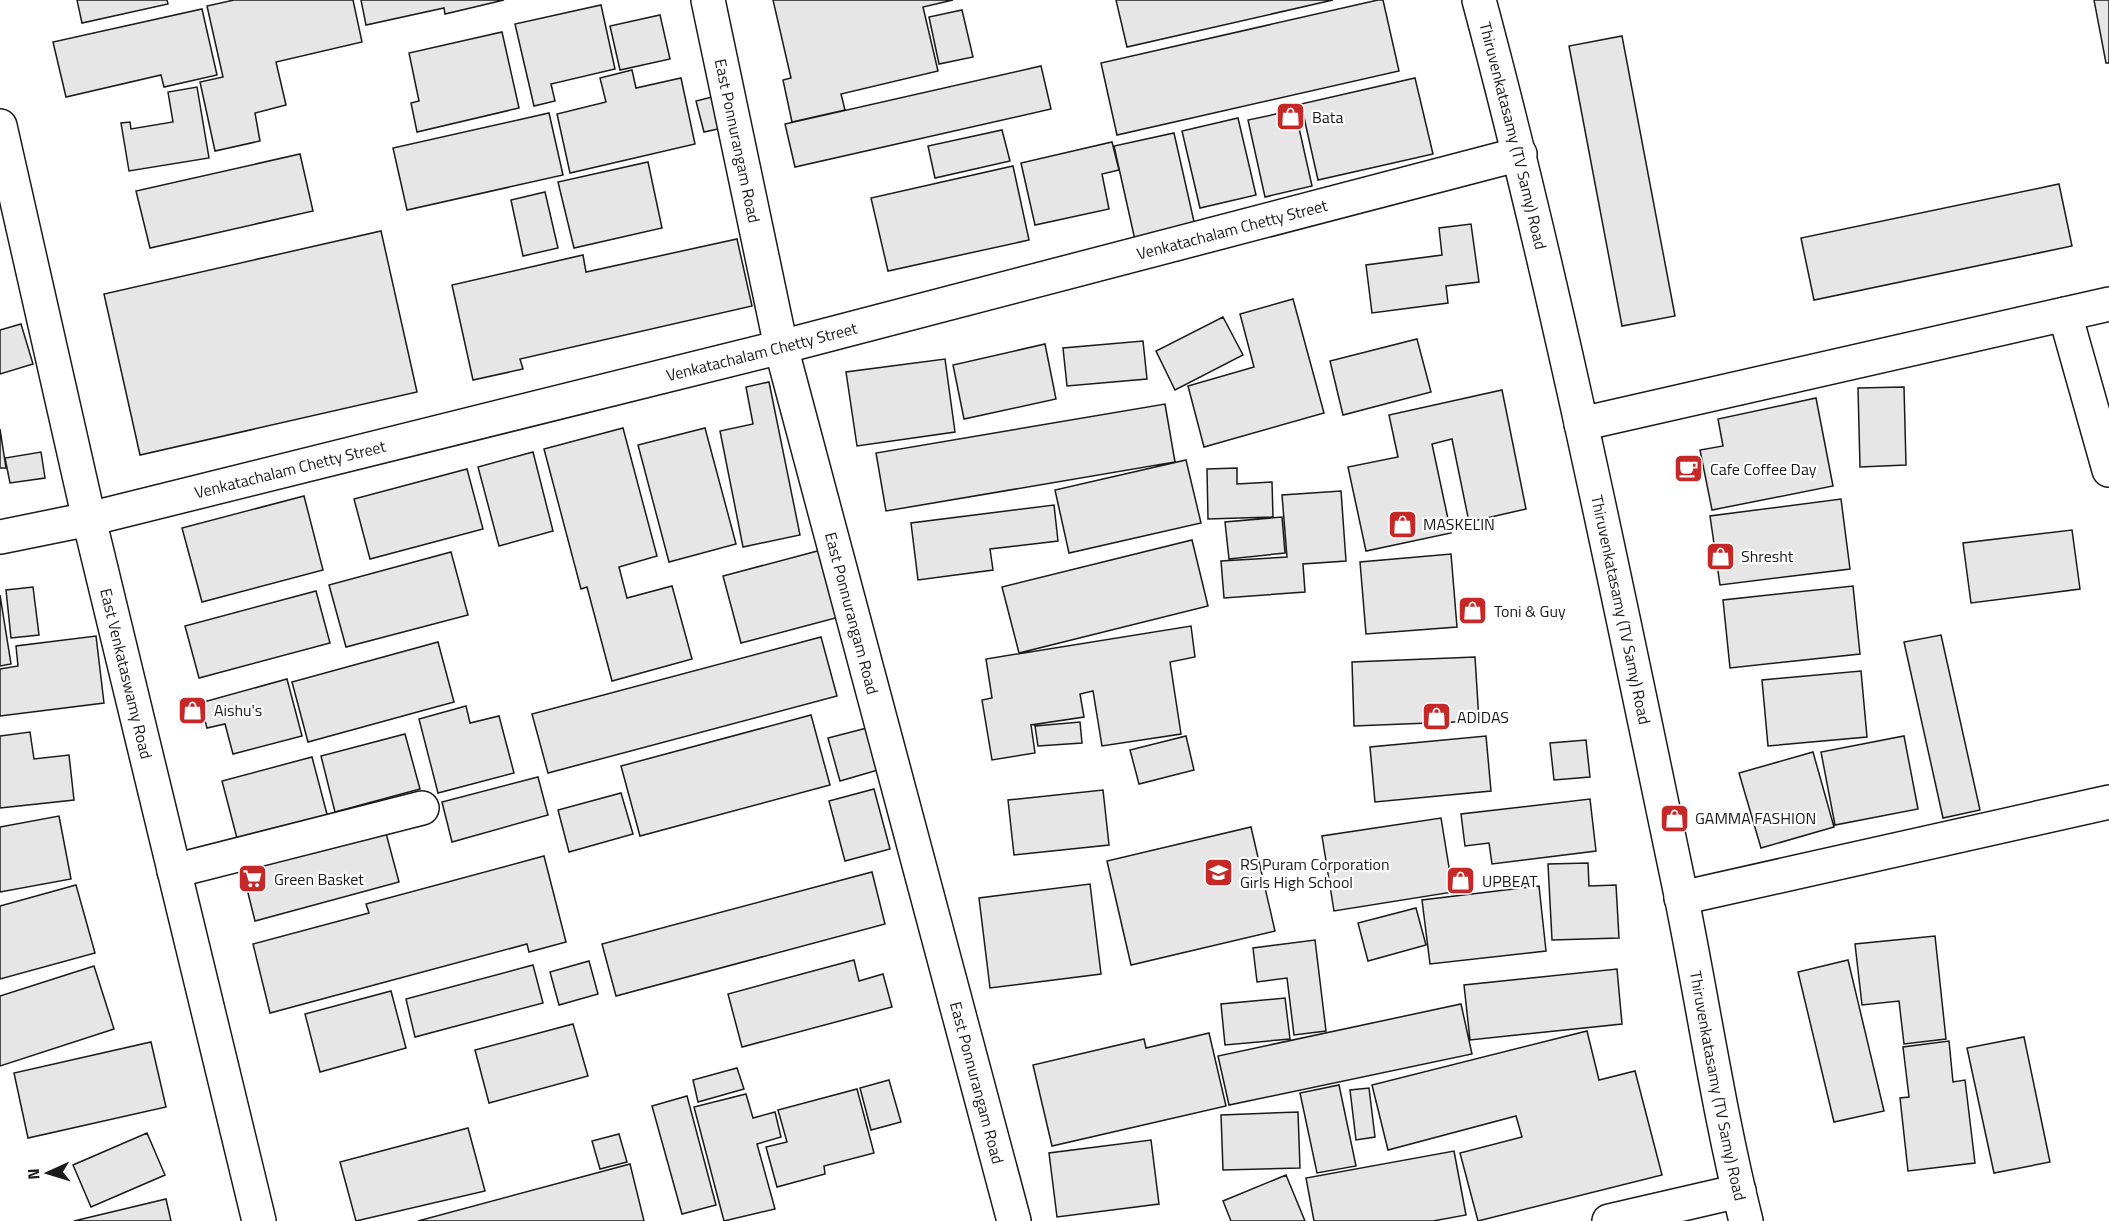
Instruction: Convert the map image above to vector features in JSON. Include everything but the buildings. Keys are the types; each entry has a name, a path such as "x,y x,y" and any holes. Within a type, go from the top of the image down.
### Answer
{"street":[{"name":"East Ponnurangam Road","path":"708,0 781,347 1014,1221"},
{"name":"Thiruvenkatasamy (TV Samy) Road","path":"1479,0 1520,154 1581,424 1682,898 1742,1206"},
{"name":"East Venkataswamy Road","path":"0,126 89,519 259,1221"},
{"name":"Venkatachalam Chetty Street","path":"0,537 89,519 781,347 1520,154"},
{"path":"1581,424 2109,304"},
{"path":"2065,315 2109,470"},
{"path":"1682,898 2109,802"},
{"path":"174,871 422,808"},
{"path":"1609,1221 1742,1206"}],"place":[{"name":"Bata","path":"1291,117"},
{"name":"Cafe Coffee Day","path":"1689,469"},
{"name":"MASKELIN","path":"1402,524"},
{"name":"Shresht","path":"1720,556"},
{"name":"Toni & Guy","path":"1473,611"},
{"name":"Aishu's","path":"193,710"},
{"name":"ADIDAS","path":"1436,717"},
{"name":"GAMMA FASHION","path":"1674,818"},
{"name":"RS Puram Corporation Girls High School","path":"1219,873"},
{"name":"Green Basket","path":"253,879"},
{"name":"UPBEAT","path":"1461,881"}]}
